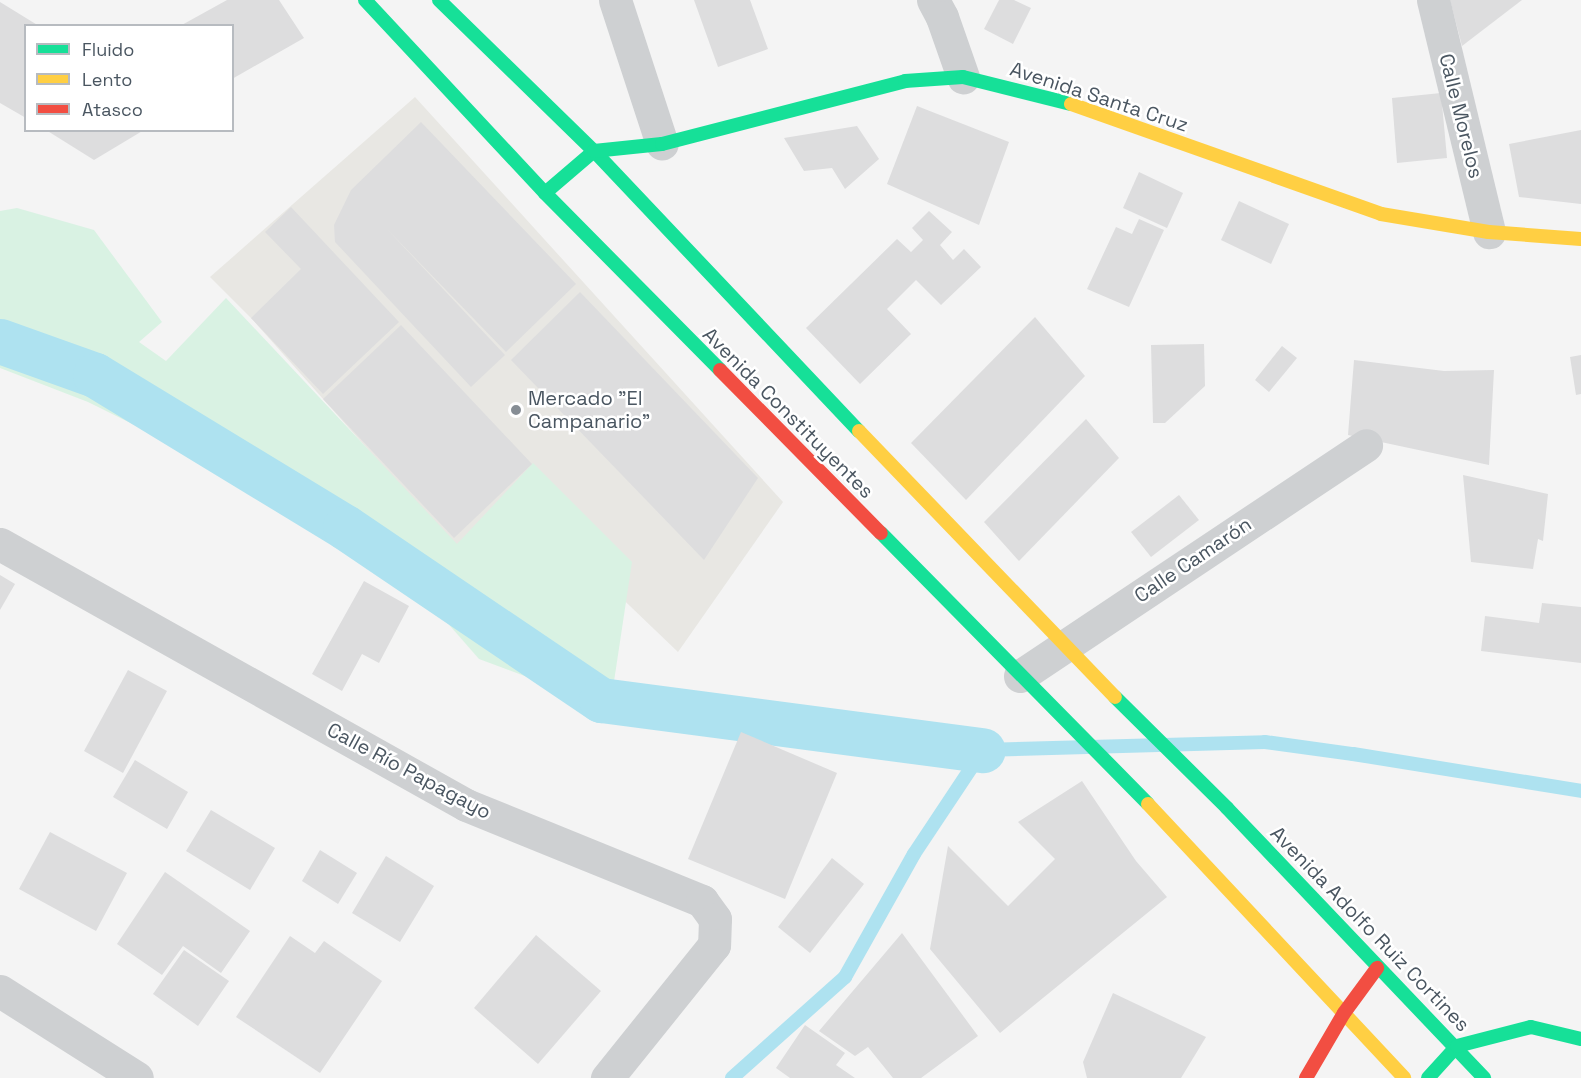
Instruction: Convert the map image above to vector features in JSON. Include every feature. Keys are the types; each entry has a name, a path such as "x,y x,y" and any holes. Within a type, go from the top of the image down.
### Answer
{"main road":[{"name":"Avenida Constituyentes","path":"365,0 544,193 1191,847 1344,1013"},
{"name":"Avenida Constituyentes","path":"439,0 594,151 1063,645 1227,808"},
{"name":"Avenida Santa Cruz","path":"594,151 662,144 905,81 963,76 1065,102 1382,214 1489,232 1581,239"},
{"path":"544,193 594,151"},
{"name":"Avenida Adolfo Ruiz Cortines","path":"1227,808 1377,968 1457,1047 1484,1078"},
{"path":"1306,1078 1344,1013 1377,968"},
{"path":"1344,1013 1404,1078"},
{"path":"1428,1078 1457,1047 1531,1027 1581,1039"}],"street":[{"path":"615,0 662,144"},
{"path":"933,0 942,17 963,76"},
{"name":"Calle Morelos","path":"1432,0 1489,232"},
{"name":"Calle Camarón","path":"1020,676 1063,645 1366,445"},
{"name":"Calle Río Papagayo","path":"0,544 466,805 702,901 716,919 714,945 607,1078"},
{"path":"0,991 137,1078"}],"shaded area":[{"name":"Mercado \"El Campanario\"","path":"415,97 783,502 678,652 536,516 476,571 251,318 210,277"}],"green space":[{"path":"17,208 94,230 162,322 139,342 166,361 226,298 457,544 533,463 632,562 610,708 479,659 430,603 290,502 88,402 0,368 0,211"}],"building":[{"path":"227,0 279,0 304,38 234,78 234,24 184,24"},
{"path":"694,0 750,0 768,49 718,67"},
{"path":"999,0 1014,0 1031,8 1013,44 984,29"},
{"path":"1450,0 1522,0 1462,46"},
{"path":"0,2 36,24 24,24 24,117 0,103"},
{"path":"1441,93 1447,158 1397,163 1392,98"},
{"path":"917,106 1009,142 979,225 887,184"},
{"path":"421,122 576,284 506,352 386,228 505,355 471,387 335,242 334,225 351,190"},
{"path":"857,126 879,159 845,189 832,168 804,171 784,138"},
{"path":"1581,130 1581,204 1519,197 1509,144"},
{"path":"49,132 141,132 94,160"},
{"path":"1139,172 1183,193 1167,228 1123,208"},
{"path":"1239,201 1289,224 1271,264 1221,240"},
{"path":"291,207 399,322 323,394 251,318 301,269 265,232"},
{"path":"929,211 952,232 940,245 953,260 964,249 981,267 941,305 916,280 887,309 911,334 860,384 806,328 897,239 911,252 923,240 912,228"},
{"path":"1139,219 1164,230 1129,307 1087,289 1116,227 1132,234"},
{"path":"580,292 758,478 704,560 511,360"},
{"path":"1035,317 1085,376 966,500 911,443"},
{"path":"401,325 532,464 454,538 323,399"},
{"path":"1204,344 1205,386 1165,423 1153,423 1151,345"},
{"path":"1282,346 1297,358 1269,392 1255,380"},
{"path":"1581,355 1581,394 1576,395 1570,357"},
{"path":"1354,360 1444,371 1494,370 1489,465 1348,435"},
{"path":"1086,419 1119,458 1019,561 984,522"},
{"path":"1463,475 1548,494 1543,541 1538,539 1533,569 1471,562"},
{"path":"1179,495 1199,520 1151,557 1131,532"},
{"path":"0,575 15,584 0,610"},
{"path":"364,581 409,606 379,663 362,654 342,691 312,674"},
{"path":"1542,603 1581,607 1581,663 1481,651 1485,616 1539,623"},
{"path":"128,670 167,691 123,773 84,751"},
{"path":"741,732 837,773 785,899 688,859"},
{"path":"135,760 188,792 167,829 113,797"},
{"path":"1082,781 1136,861 1167,897 1000,1033 930,949 948,846 1008,906 1055,859 1018,822"},
{"path":"211,810 275,848 250,890 186,851"},
{"path":"50,832 127,873 96,931 19,889"},
{"path":"320,850 357,873 338,904 302,881"},
{"path":"386,856 434,886 400,942 352,913"},
{"path":"832,858 864,884 810,953 778,927"},
{"path":"165,872 250,931 221,973 183,946 162,975 117,944"},
{"path":"902,933 978,1036 921,1078 893,1078 868,1047 855,1056 819,1031"},
{"path":"536,935 601,991 538,1064 474,1008"},
{"path":"290,936 315,953 324,941 382,981 320,1073 236,1017"},
{"path":"184,950 229,981 198,1026 153,994"},
{"path":"1113,993 1206,1037 1181,1078 1087,1078 1083,1062"},
{"path":"805,1025 845,1053 836,1065 855,1078 790,1078 776,1068"}],"waterway":[{"path":"0,341 95,375 345,527 601,700 983,750"},
{"path":"732,1078 845,977 914,854 983,750 1265,742 1581,791"}],"traffic: fast":[{"path":"365,0 545,193 720,370"},
{"path":"439,0 594,151 859,431"},
{"path":"545,193 594,151 662,144 905,81 963,77 1071,104"},
{"path":"881,533 1148,804"},
{"path":"1115,697 1227,808 1484,1078"},
{"path":"1428,1078 1457,1046 1531,1027 1581,1039"}],"traffic: slow":[{"path":"1071,104 1381,214 1489,232 1581,239"},
{"path":"859,431 1115,697"},
{"path":"1148,804 1404,1078"}],"traffic: jam":[{"path":"720,370 881,533"},
{"path":"1306,1078 1344,1013 1377,968"}],"place":[{"name":"Mercado \"El Campanario\"","path":"516,410"}]}
